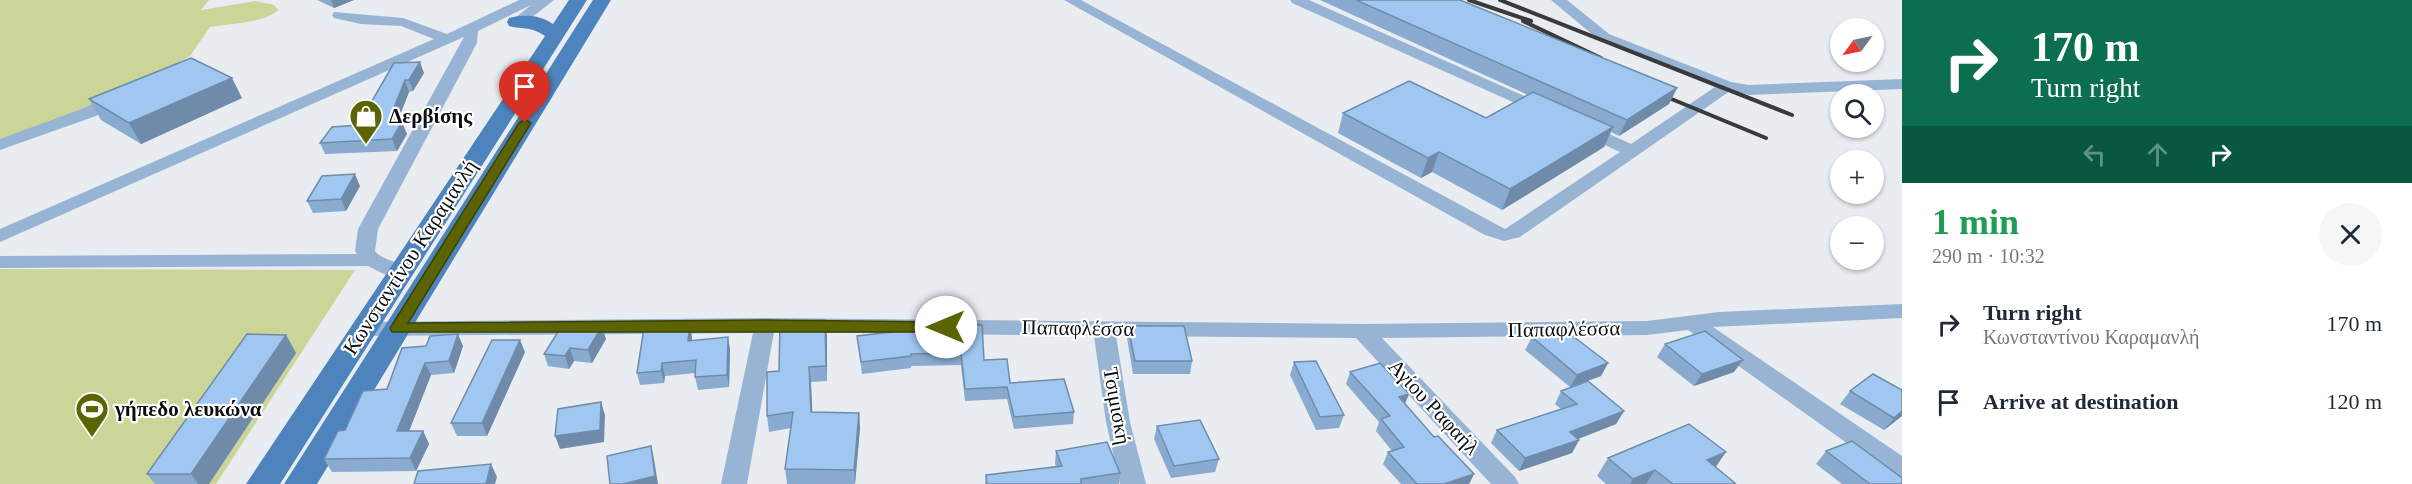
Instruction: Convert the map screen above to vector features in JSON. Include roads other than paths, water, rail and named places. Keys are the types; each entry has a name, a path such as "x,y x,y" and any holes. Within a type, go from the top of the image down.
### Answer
{"main road":[{"name":"Κωνσταντίνου Καραμανλή","path":"262,484 578,0"},
{"name":"Κωνσταντίνου Καραμανλή","path":"300,484 602,0"},
{"path":"516,22 537,22 556,34"}],"street":[{"path":"0,237 470,29 530,0"},
{"path":"470,29 516,22 547,0"},
{"path":"1071,0 1498,233 1513,233 1727,86"},
{"path":"1297,0 1633,151"},
{"path":"1558,0 1604,37 1727,86 1749,90 1902,84"},
{"path":"339,15 361,20 403,22 447,39"},
{"path":"371,260 365,251 368,229 416,136 470,43 472,34 470,29"},
{"path":"0,145 90,112 124,93"},
{"path":"0,262 371,260 399,272"},
{"name":"Παπαφλέσσα","path":"362,329 765,325 1362,331 1647,328 1719,319 1900,312"},
{"path":"1692,323 1902,469"},
{"path":"734,484 765,325"},
{"name":"Τσιμισκή","path":"1104,328 1118,422 1133,484"},
{"name":"Αγίου Ραφαήλ","path":"1362,331 1506,484"}],"railway":[{"path":"1469,0 1531,21"},
{"path":"1500,0 1792,115"},
{"path":"1523,21 1601,58"},
{"path":"1657,93 1766,138"}],"place":[{"name":"Δερβίσης","path":"366,145"},
{"name":"γήπεδο λευκώνα","path":"92,438"}]}
